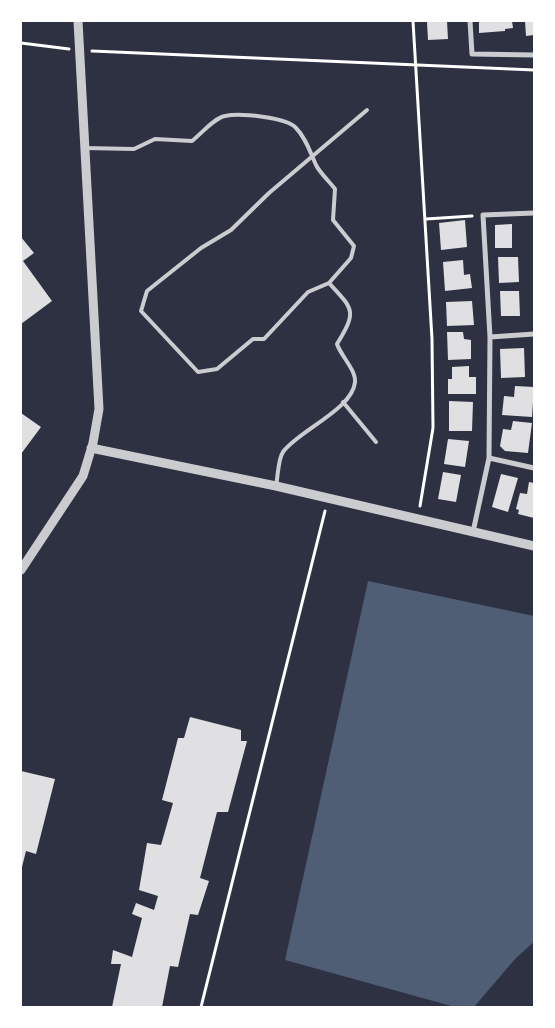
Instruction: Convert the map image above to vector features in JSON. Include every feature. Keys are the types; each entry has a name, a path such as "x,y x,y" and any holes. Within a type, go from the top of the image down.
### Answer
{"street":[{"path":"21,570 83,476 99,409 78,21"},
{"path":"470,21 472,54 534,55"},
{"path":"473,532 489,458 490,337 482,215 534,213"},
{"path":"490,337 534,334"},
{"path":"91,448 276,486 534,546"},
{"path":"489,458 534,468"}],"lane":[{"path":"84,148 134,149 155,139 192,141 224,116 244,115 276,120 295,126 313,158 316,166 335,189 333,220 354,246 351,258 329,283 308,292 264,338 253,339 217,369 198,372 141,311 147,291 201,248 231,230 270,193 313,158 367,110"},
{"path":"276,486 283,452 348,398 355,383 353,373 341,355 338,344 351,320 349,305 329,283"},
{"path":"343,402 376,442"}],"path":[{"path":"413,21 432,339 433,428 418,518"},
{"path":"21,43 80,51 534,70"},
{"path":"426,219 482,215"},
{"path":"201,1007 328,498"}],"water":[{"path":"368,581 534,616 534,942 516,958 474,1007 455,1007 285,960"}],"building":[{"path":"447,21 448,39 428,40 427,22"},
{"path":"479,21 512,21 513,28 505,29 505,31 479,33"},
{"path":"525,21 534,21 534,35 526,36"},
{"path":"465,220 467,247 441,250 439,223"},
{"path":"512,224 512,248 495,248 495,225"},
{"path":"21,237 34,253 23,261 52,301 21,324"},
{"path":"498,257 518,257 519,282 499,283"},
{"path":"463,260 464,275 470,274 472,288 445,291 443,262"},
{"path":"500,291 519,291 520,316 501,316"},
{"path":"472,301 474,325 447,326 446,302"},
{"path":"447,332 463,332 464,339 471,340 471,359 448,360"},
{"path":"524,348 525,377 501,378 500,349"},
{"path":"469,366 469,377 476,377 476,394 448,394 448,379 452,379 452,367"},
{"path":"515,386 534,387 532,417 502,415 504,396 514,397"},
{"path":"449,401 473,402 472,431 449,431"},
{"path":"21,413 41,427 21,454"},
{"path":"513,421 532,423 528,453 505,451 500,446 503,429 511,430"},
{"path":"448,439 469,441 465,467 444,464"},
{"path":"443,472 461,475 456,502 438,499"},
{"path":"501,474 518,478 508,512 492,507"},
{"path":"529,482 534,483 534,518 518,514 519,510 516,509 520,493 527,494"},
{"path":"190,717 241,730 241,741 247,741 228,812 217,812 200,878 209,881 198,915 190,914 178,967 170,966 162,1007 112,1007 121,964 111,964 113,950 132,957 142,918 132,914 136,903 154,910 158,896 139,890 147,843 161,845 173,803 162,800 178,738 184,738"},
{"path":"21,771 55,779 36,854 26,851 22,867"}]}
